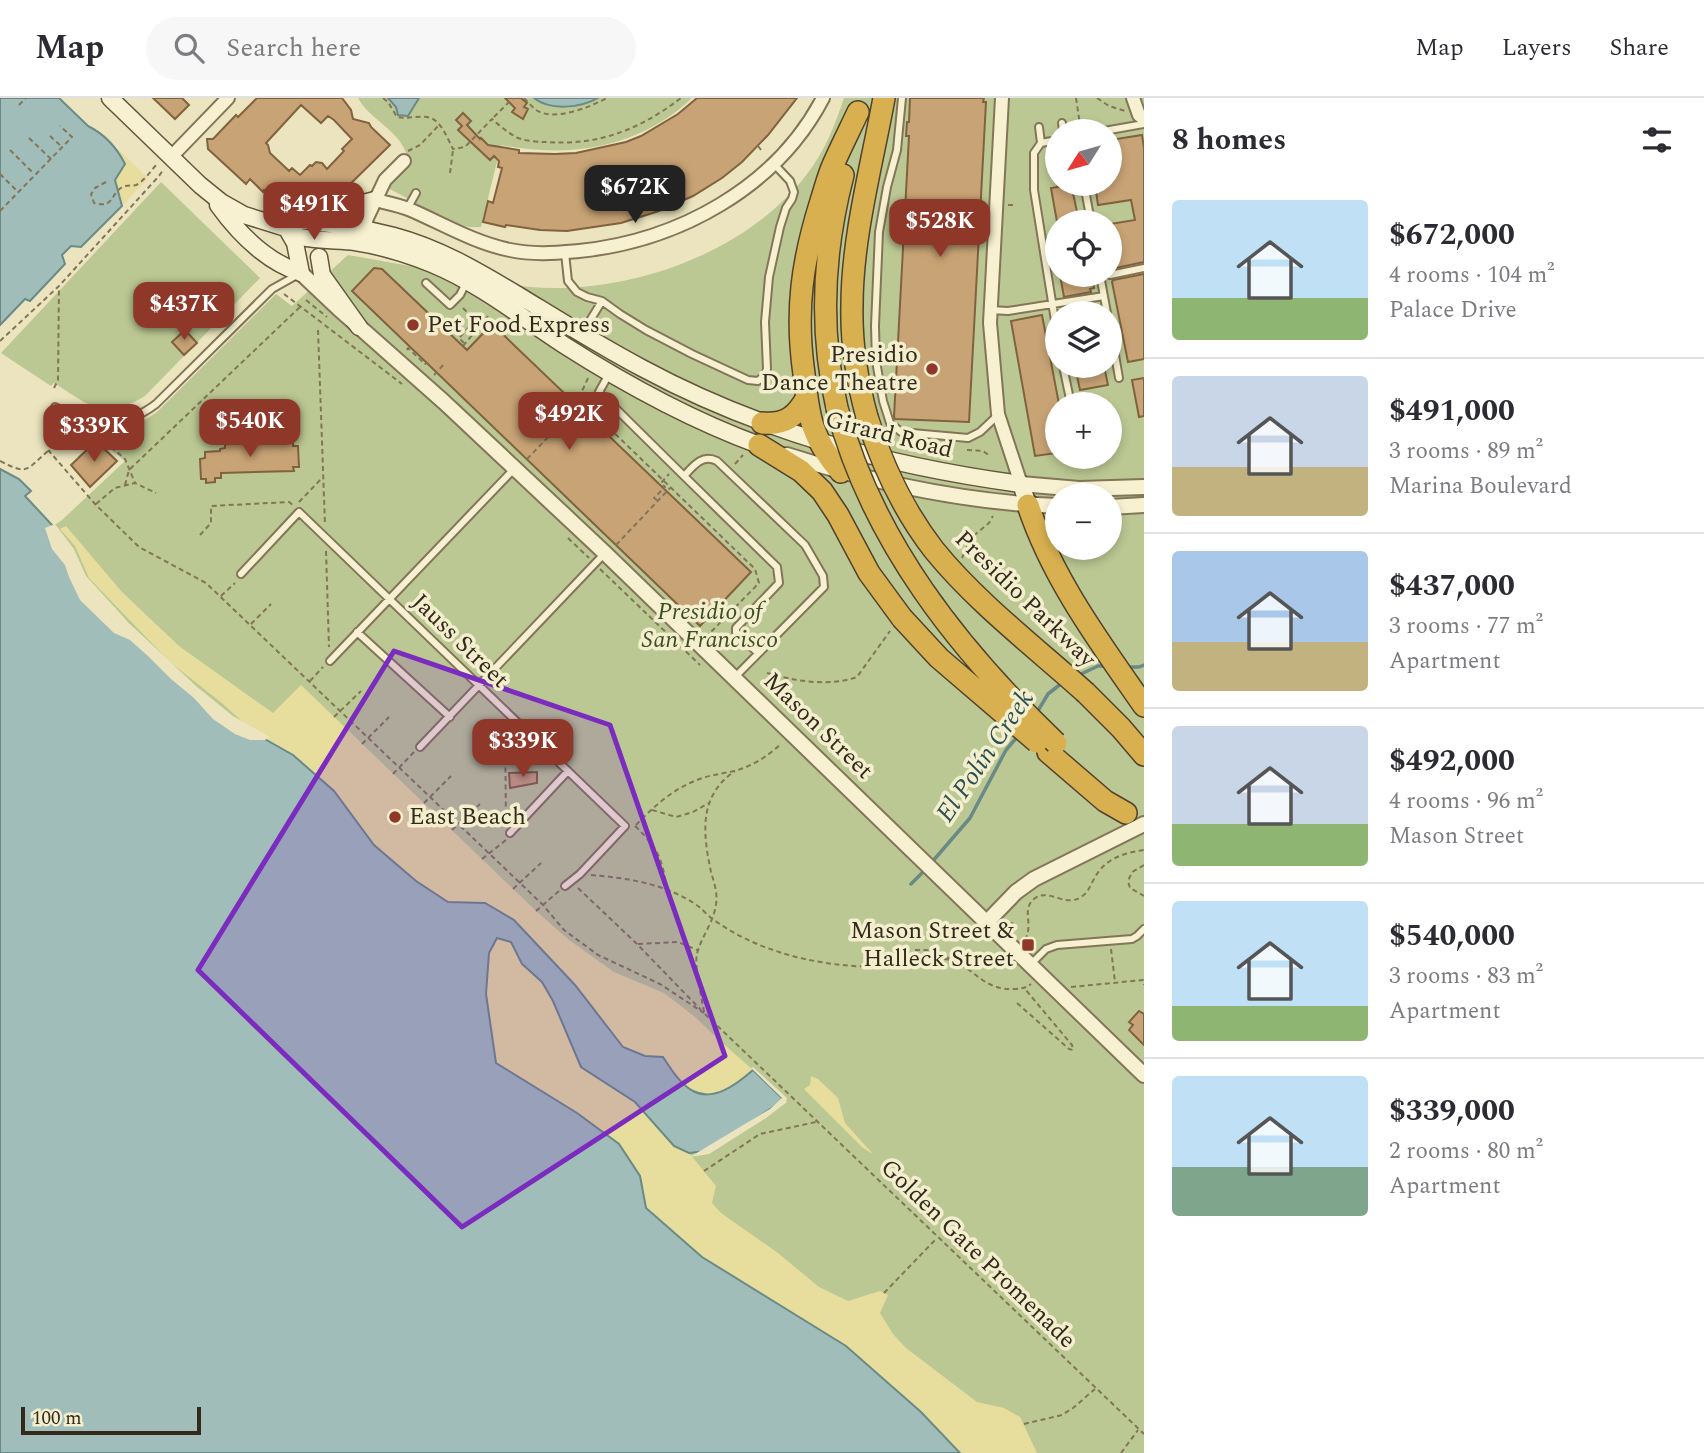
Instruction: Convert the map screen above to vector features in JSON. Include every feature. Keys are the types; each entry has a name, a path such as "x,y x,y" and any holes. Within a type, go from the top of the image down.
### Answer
{"highway":[{"name":"Presidio Parkway","path":"884,98 859,230 852,306 853,345 859,385 876,443 891,480 933,548 978,597 1086,693 1144,755"},
{"path":"841,472 818,442 812,426 800,336 800,299 805,261 832,166 860,105"},
{"path":"860,105 836,205 826,272 825,308 831,382 849,449 869,497 921,587 989,676 1052,748"},
{"path":"762,423 779,422 793,417 807,397"},
{"path":"752,450 785,460 809,478 822,491 875,582 911,629 950,667 1111,795 1135,819"},
{"path":"842,523 836,490 841,472 848,463 867,456"},
{"path":"1028,505 1054,564 1091,629 1142,704"},
{"path":"1054,560 1054,564"}],"main road":[{"path":"110,98 211,194 232,209 286,228 296,236 314,240 343,241 365,237"},
{"path":"211,194 249,240 279,263 301,273"},
{"path":"336,224 359,204 375,200"},
{"name":"Girard Road","path":"286,228 303,221 336,224 442,268 467,281 610,373 726,433 752,450"},
{"path":"286,228 295,243 301,273"},
{"name":"Girard Road","path":"365,237 402,238 450,257 643,369 762,423 867,456 942,472 1021,484"},
{"path":"301,273 330,248 343,241"},
{"path":"319,257 322,275 359,327"},
{"path":"1021,484 1028,505"}],"street":[{"path":"171,157 228,98"},
{"path":"375,200 407,209 497,247 537,254 619,246 666,232 688,222 750,185 774,164 804,128 823,98"},
{"path":"1002,98 990,310 991,344 998,414 1021,484"},
{"path":"365,237 375,200 385,180 404,161"},
{"name":"Mason Street","path":"301,273 359,327 520,464 611,549 735,677 1144,1075"},
{"name":"Girard Road","path":"752,450 950,495 1045,506"},
{"name":"Girard Road","path":"1021,484 1080,489 1144,487"},
{"path":"1122,506 1144,505"},
{"path":"987,922 1016,892 1034,879 1135,819"}],"lane":[{"path":"902,98 897,150 879,232 875,327 876,361 883,401 890,423 901,432 968,438 980,432 998,414"},
{"path":"1122,121 1140,111"},
{"path":"1039,127 1041,143"},
{"path":"1045,142 1034,152 1034,190 1051,301"},
{"path":"565,253 570,285 582,294 602,301 634,323 692,354 748,380 758,381 767,369 765,312 771,265 785,211 794,192 790,181 774,164"},
{"path":"407,209 416,193"},
{"path":"1122,272 1144,268"},
{"path":"55,407 97,421 118,422 144,413 275,286 301,273"},
{"path":"426,283 450,305 467,281"},
{"path":"1103,287 1105,301"},
{"path":"1078,301 1104,296"},
{"path":"582,334 602,301"},
{"path":"990,310 1008,312 1045,307"},
{"path":"610,373 599,392 777,567 779,583 736,628 736,632 758,653"},
{"path":"684,475 704,458 717,461 805,545 823,576 824,587 735,677"},
{"path":"330,661 520,464"},
{"path":"241,574 299,512"},
{"name":"Jauss Street","path":"299,512 625,826"},
{"path":"420,747 611,549"},
{"path":"357,632 450,717"},
{"path":"508,836 568,771"},
{"path":"568,884 625,826"},
{"path":"1029,966 1051,947 1132,939 1144,929"}],"path":[{"path":"19,105 26,98"},
{"path":"383,98 397,117 429,117 439,124 453,149 450,173"},
{"path":"453,149 465,147 513,98"},
{"path":"524,98 537,111 547,114 575,111 607,98"},
{"path":"492,119 504,130 521,139 578,143 634,127 681,98"},
{"path":"1076,98 1079,119"},
{"path":"1097,98 1116,109 1140,111"},
{"path":"404,161 402,154 420,145 439,124"},
{"path":"1,209 72,138 60,127"},
{"path":"50,136 62,147"},
{"path":"29,138 51,159"},
{"path":"758,146 761,150"},
{"path":"10,150 35,175"},
{"path":"106,182 90,194 94,204 103,206 110,203 124,186 137,184 156,165"},
{"path":"0,341 59,285 162,171"},
{"path":"0,174 18,192"},
{"path":"1007,205 1015,205"},
{"path":"54,387 58,380 59,285"},
{"path":"275,286 323,323"},
{"path":"306,300 327,317"},
{"path":"455,300 480,324"},
{"path":"125,485 129,470 301,306"},
{"path":"476,320 459,338 464,345 493,311"},
{"path":"309,681 330,661 318,330"},
{"path":"405,351 408,348 426,363"},
{"path":"433,366 437,372 445,363"},
{"path":"589,374 586,384 576,396 755,569 758,583 705,639"},
{"path":"520,464 582,402"},
{"path":"0,461 20,471 27,469 49,451 57,439 55,407"},
{"path":"569,415 573,418 583,408 590,415 593,413"},
{"path":"97,421 95,433 125,459 135,483"},
{"path":"967,444 967,458"},
{"path":"728,471 752,450"},
{"path":"967,450 982,451 990,456"},
{"path":"49,451 95,505 139,547 206,583 543,905 564,930 598,955 660,984 704,1013"},
{"path":"658,501 654,498 665,487 661,483 663,480"},
{"path":"95,505 115,488 135,483 156,493"},
{"path":"611,549 670,488"},
{"path":"200,535 211,523 211,506 289,502 299,512"},
{"path":"221,597 237,581"},
{"path":"250,625 271,604"},
{"path":"767,673 802,681 834,681 857,677 886,635"},
{"path":"334,717 361,691"},
{"path":"504,710 506,809"},
{"path":"362,744 389,717"},
{"path":"625,826 635,826 672,793 691,782 735,771 760,759 782,743"},
{"path":"393,774 420,747"},
{"path":"704,1013 696,956 717,903 704,833 705,823 710,803 720,785 735,771"},
{"path":"424,803 451,776"},
{"path":"651,810 676,817 710,803"},
{"path":"452,830 480,804"},
{"path":"635,826 654,847 663,868 667,890"},
{"path":"482,859 508,836"},
{"path":"1023,943 1030,927 1027,913 1034,900 1046,895 1067,901 1080,898 1087,893 1100,870 1110,860 1144,850"},
{"path":"513,889 541,863"},
{"path":"1144,865 1132,872 1128,881 1130,888 1144,896"},
{"path":"580,874 637,880 667,890 698,906 712,919 741,937 796,957 863,967 951,960"},
{"path":"536,911 568,884 636,944 704,1013"},
{"path":"636,944 678,942 698,951"},
{"path":"915,950 932,950 945,954 996,988 1024,988 1032,983"},
{"path":"1112,959 1115,983"},
{"path":"1070,987 1143,980 1144,985"},
{"path":"1017,1003 1073,1050 1072,1045 1024,988"},
{"name":"Golden Gate Promenade","path":"704,1013 1144,1434"},
{"path":"704,1171 760,1134 817,1122"},
{"path":"884,1293 938,1237"},
{"path":"1024,1424 1062,1415 1096,1388"},
{"path":"1121,1453 1138,1429"}],"highlighted area":[{"path":"394,651 610,725 725,1056 462,1227 198,970"}],"green space":[{"path":"358,98 692,98 672,115 650,128 603,145 552,150 501,145 481,227 468,227 432,214 387,188 410,164 398,139"},
{"name":"Presidio of San Francisco","path":"844,98 1144,98 1144,1453 960,1453 846,1346 256,734 193,689 83,578 53,526 125,461 104,444 102,441 105,437 136,426 157,412 276,294 292,306 348,255 493,282 541,288 623,281 659,272 693,259 726,243 756,223 784,200 807,174 829,138"},
{"path":"161,182 260,278 145,396 118,408 97,408 54,383 51,386 1,353"}],"sand":[{"path":"118,149 148,178 122,206 115,180 125,164"},
{"path":"66,526 122,592 179,646 273,713 301,685 569,940 614,972 664,993 694,1016 753,1070 733,1086 717,1093 701,1094 693,1091 680,1080 663,1057 645,1056 623,1047 575,985 514,921 498,937 511,942 522,964 542,982 581,1067 635,1102 674,1146 689,1153 716,1186 712,1203 721,1213 778,1253 819,1287 848,1301 880,1291 888,1295 880,1313 906,1348 977,1402 1004,1408 1020,1417 1037,1453 930,1453 590,1193 256,734 170,662 89,578 75,546 60,529"},
{"path":"811,1076 838,1098 845,1123 873,1154 863,1148 804,1089 810,1085"}],"water":[{"path":"0,98 59,98 88,126 110,142 125,164 115,180 122,206 81,247 71,246 62,255 65,264 30,301 25,299 0,325"},
{"path":"388,98 419,98 408,116 398,115 396,107"},
{"path":"534,98 598,98 566,107 548,105"},
{"path":"0,469 19,479 31,491 25,496 53,526 83,578 193,689 256,734 293,755 334,791 374,845 416,881 448,902 485,903 514,920 575,985 623,1047 645,1056 663,1057 680,1080 693,1091 701,1094 717,1093 733,1086 753,1070 784,1100 707,1151 689,1153 674,1146 635,1102 581,1067 553,1001 542,982 522,964 511,942 497,938 489,953 486,994 496,1063 577,1113 619,1144 640,1176 646,1208 702,1257 846,1346 921,1412 960,1453 0,1453"}],"pier":[{"path":"55,524 74,549 86,576 129,623 196,686 233,716 270,737 265,740 250,740 235,734 213,719 148,656 130,640 114,633 80,600 65,565 52,549 45,528"},
{"path":"751,1068 787,1098 787,1102 709,1154 690,1157 770,1109 782,1098"}],"building":[{"path":"153,98 182,98 189,105 175,119"},
{"path":"257,98 342,98 351,110 353,119 369,123 390,145 340,194 335,189 324,202 314,196 307,203 297,196 291,202 279,192 274,197 264,190 263,192 250,179 246,184 208,149 207,139 213,139 236,115 238,117","holes":["301,105 321,123 328,116 352,139 327,169 322,163 316,162 300,175 292,168 289,171 270,153 266,143"]},
{"path":"505,98 521,98 527,103 524,107 528,109 523,119 512,112 515,108"},
{"path":"697,98 797,98 768,135 742,162 693,196 659,211 621,223 567,231 505,227 483,222 488,201 493,203 502,168 498,167 499,161 494,156 490,160 458,130 462,126 456,120 463,113 471,121 467,125 488,145 519,150 519,153 576,153 641,136 678,114"},
{"path":"910,98 984,98 983,102 986,102 969,422 894,417"},
{"path":"1142,135 1144,262 1122,267 1122,222 1135,220 1131,200 1098,205 1097,196 1122,196 1122,138"},
{"path":"1052,196 1074,196 1077,210 1055,210"},
{"path":"374,268 382,269 467,350 492,324 751,572 700,626 352,291"},
{"path":"1144,274 1144,359 1128,362 1122,332 1122,301 1116,301 1113,287 1122,287 1122,278"},
{"path":"1062,287 1094,287 1090,289 1091,292 1064,297"},
{"path":"1042,315 1045,331 1045,378 1054,378 1057,392 1045,392 1045,455 1035,456 1011,321"},
{"path":"185,330 197,343 184,355 172,342"},
{"path":"1078,378 1107,378 1108,385 1080,390"},
{"path":"1144,378 1144,416 1139,417 1132,380"},
{"path":"293,440 293,446 298,446 299,467 293,467 294,471 221,473 221,478 215,478 215,482 206,483 206,479 201,479 200,459 205,458 205,452 225,448 225,442"},
{"path":"96,441 117,461 90,487 71,465"},
{"path":"537,772 537,783 510,788 509,773"},
{"path":"1139,1011 1144,1014 1144,1045 1129,1030 1133,1025 1129,1022"}],"waterway":[{"name":"El Polín Creek","path":"1125,667 1144,665"},
{"name":"El Polín Creek","path":"1079,675 1098,666 1107,666"},
{"name":"El Polín Creek","path":"1036,714 1048,694 1062,683"},
{"name":"El Polín Creek","path":"932,862 970,818 1006,750 1018,736"},
{"name":"El Polín Creek","path":"911,884 927,868"}],"place":[{"name":"Pet Food Express","path":"413,325"},
{"name":"Presidio Dance Theatre","path":"932,369"},
{"name":"East Beach","path":"395,817"},
{"name":"Mason Street & Halleck Street","path":"1028,945"}]}
